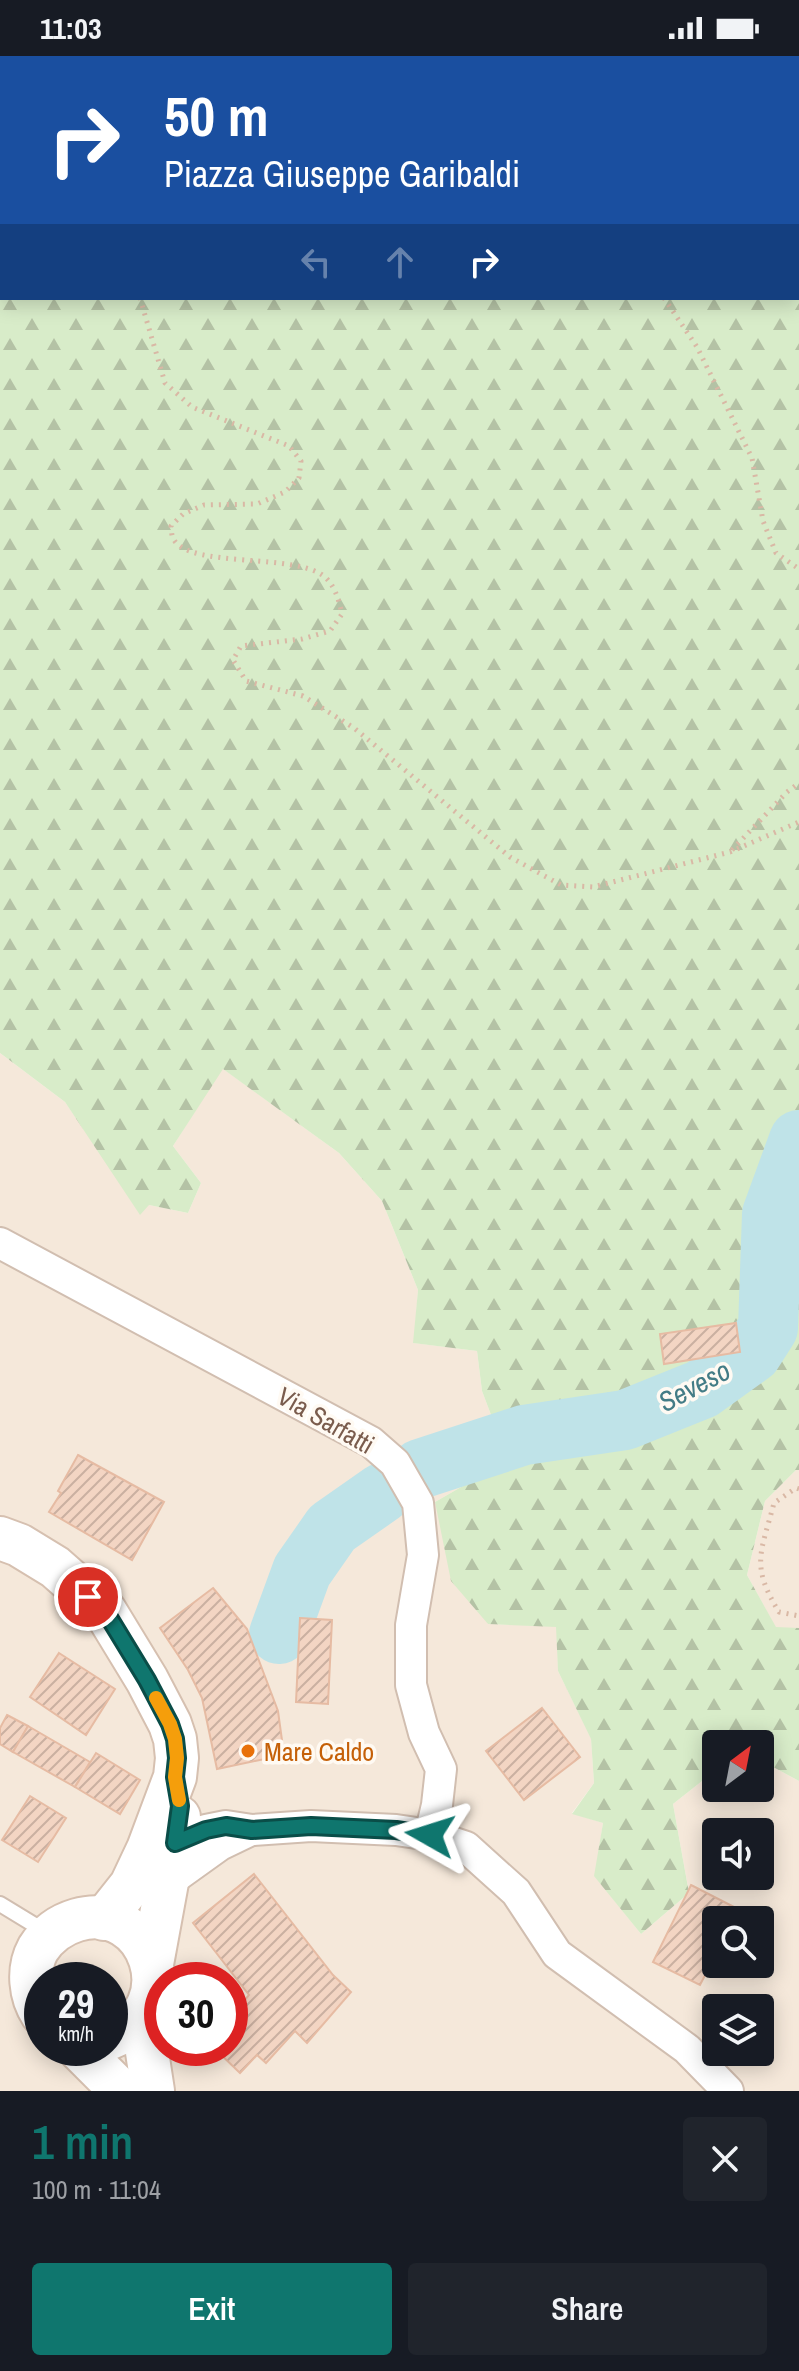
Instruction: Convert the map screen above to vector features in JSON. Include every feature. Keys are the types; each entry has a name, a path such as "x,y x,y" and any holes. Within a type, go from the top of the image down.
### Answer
{"main road":[{"path":"0,1538 19,1545 55,1567 105,1611 170,1724 177,1758 153,1876 151,1962"},
{"path":"104,1919 131,1885 153,1876 175,1843 180,1806 175,1777"},
{"path":"30,1945 73,1921 104,1919 132,1932 144,1946 147,1962"},
{"path":"128,2028 144,2014"},
{"path":"96,2066 121,2091"},
{"path":"149,2066 153,2091"}],"street":[{"name":"Via Sarfatti","path":"0,1243 371,1442 395,1463 418,1503 423,1555 411,1625 411,1685 424,1733 441,1769 430,1835"},
{"path":"175,1843 215,1827 252,1830 311,1826 396,1830 430,1835 466,1847 516,1892 557,1954 687,2049 728,2091"},
{"path":"153,1876 252,1830"}],"lane":[{"path":"0,1904 30,1945"}],"path":[{"path":"141,300 165,383 192,407 289,446 301,461 299,478 285,492 257,504 204,505 183,514 171,526 174,540 184,550 300,567 326,577 339,598 342,614 330,631 302,639 241,646 233,660 246,681 303,696 354,728 510,857 561,885 593,887 730,852 799,822"},
{"path":"665,300 697,347 752,458 763,521 776,553 799,569"},
{"path":"730,852 799,783"},
{"path":"799,1489 774,1503 759,1560 764,1588 779,1612 799,1616"}],"shaded area":[{"path":"0,1053 65,1102 98,1150 149,1205 188,1213 201,1183 173,1146 222,1068 339,1153 382,1201 418,1290 414,1343 477,1351 482,1391 508,1460 435,1502 488,1624 557,1626 558,1671 591,1738 594,1783 572,1813 603,1823 595,1876 641,1934 689,1893 673,1804 702,1781 702,1802 774,1802 774,1768 799,1781 799,2091 0,2091"},
{"path":"799,1470 799,1628 776,1628 747,1575 765,1501"}],"green space":[{"path":"0,300 799,300 799,1470 765,1501 747,1575 776,1627 799,1628 799,1781 774,1768 774,1730 702,1730 702,1781 673,1804 689,1893 641,1934 594,1876 603,1823 572,1814 594,1783 591,1739 558,1671 556,1627 488,1624 451,1581 435,1502 508,1460 482,1391 477,1351 413,1343 418,1290 382,1201 339,1153 223,1069 173,1146 201,1183 188,1213 149,1205 140,1215 65,1102 0,1053"}],"building":[{"path":"736,1323 740,1352 664,1364 660,1334"},
{"path":"78,1455 164,1502 132,1560 49,1512"},
{"path":"213,1588 247,1629 278,1711 284,1755 217,1769 202,1698 188,1670 160,1628"},
{"path":"300,1618 332,1620 328,1704 296,1702"},
{"path":"59,1653 115,1689 86,1735 30,1697"},
{"path":"542,1708 580,1757 524,1800 486,1751"},
{"path":"7,1715 28,1726 13,1752 0,1744 0,1728"},
{"path":"28,1726 90,1762 75,1787 13,1752"},
{"path":"96,1753 140,1780 120,1814 75,1787"},
{"path":"30,1796 66,1818 38,1862 2,1840"},
{"path":"254,1874 333,1975 351,1992 307,2043 295,2031 266,2063 257,2055 248,2065 248,1962 223,1962 193,1923"},
{"path":"691,1885 732,1906 702,1906 704,1978 700,1985 653,1962"},
{"path":"233,2066 247,2066 240,2073"}],"waterway":[{"name":"Seveso","path":"420,1469 524,1435 625,1420 702,1389 752,1353 768,1328 772,1214 799,1140"},
{"name":"Seveso","path":"279,1634 302,1571 332,1528 382,1493"}],"slow traffic":[{"path":"156,1698 175,1739 175,1777 179,1800"}],"place":[{"name":"Mare Caldo","path":"248,1751"}],"route":[{"path":"88,1597 105,1611 170,1724 175,1739 175,1777 180,1806 175,1843 215,1827 226,1826 252,1830 311,1826 396,1830 430,1835"}]}
